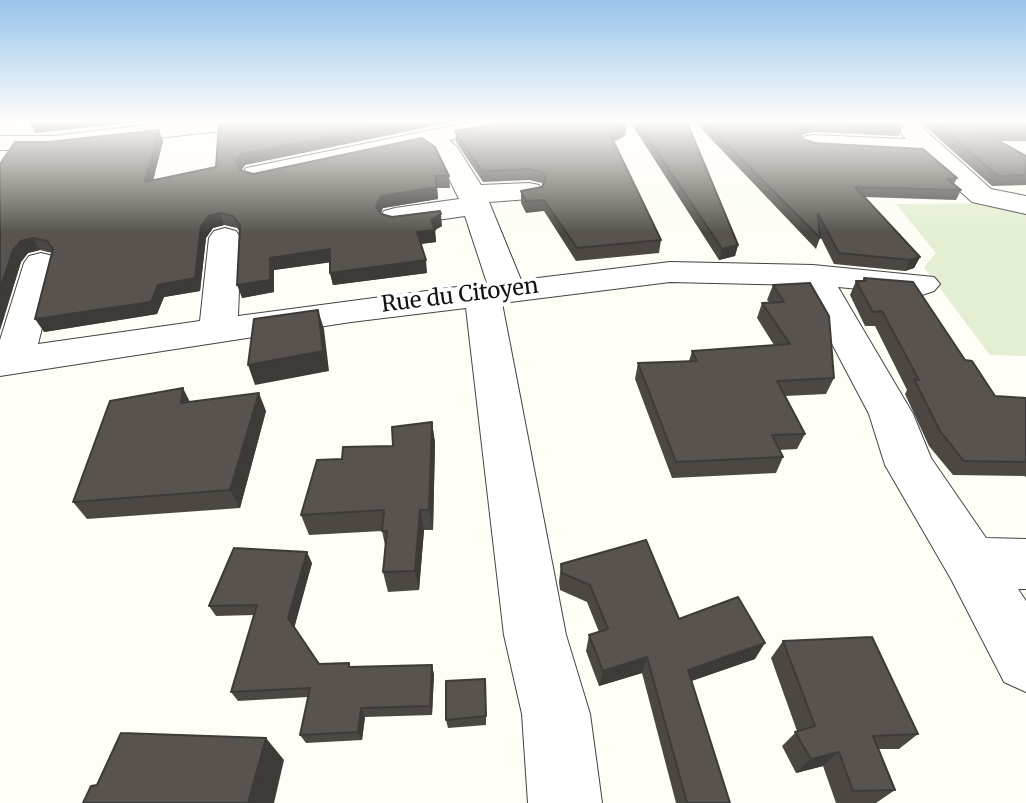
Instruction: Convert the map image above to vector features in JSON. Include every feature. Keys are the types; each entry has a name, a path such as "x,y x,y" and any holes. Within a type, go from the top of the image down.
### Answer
{"street":[{"path":"256,174 336,157"},
{"path":"451,157 474,200 495,292 535,635 556,714 565,803"},
{"path":"938,157 982,196 1026,205"},
{"path":"395,217 529,191"},
{"path":"218,332 225,238"},
{"path":"7,362 41,263"},
{"name":"Rue du Citoyen","path":"7,362 326,314 670,272 813,275 922,284"},
{"path":"813,275 891,414 909,465 971,562 1026,660"},
{"path":"971,562 1026,564"}],"green space":[{"path":"1026,203 1026,356 990,355 924,267 936,253 896,204"}],"building":[{"path":"4,157 152,157 145,182 216,167 217,157 239,157 236,161 240,170 253,174 331,157 440,157 449,176 435,176 437,187 381,196 376,207 381,214 392,217 440,211 441,214 431,220 435,230 417,232 426,260 330,273 330,249 270,258 270,280 237,285 240,226 233,216 220,213 209,216 201,226 195,278 158,285 151,302 35,319 53,249 47,241 33,238 21,241 13,250 0,289 0,164"},
{"path":"473,157 621,157 661,240 577,248 544,200 526,201 521,191 542,187 546,178 542,172 529,169 482,171"},
{"path":"661,157 702,157 738,245 722,249"},
{"path":"740,157 933,157 957,178 947,179 961,190 855,187 920,257 910,260 839,253 818,214 820,238"},
{"path":"976,157 1026,157 1026,175 998,176"},
{"path":"864,278 913,282 965,360 972,361 995,396 1026,398 1026,462 964,461 940,431 914,379 919,380 882,311 873,312 856,281 866,281"},
{"path":"810,283 829,316 834,378 777,381 805,434 772,435 783,457 676,462 638,363 697,361 692,351 790,344 762,303 784,302 773,285"},
{"path":"318,310 323,351 248,365 254,319"},
{"path":"183,388 181,403 259,393 230,490 73,502 110,401"},
{"path":"432,422 429,510 420,510 415,571 383,572 387,531 382,531 384,510 301,515 317,460 342,459 343,447 393,446 392,427"},
{"path":"646,540 679,619 738,597 765,643 688,670 730,803 687,803 647,657 603,671 589,635 608,629 590,585 562,573 561,564"},
{"path":"234,548 307,552 288,618 319,664 349,663 349,667 432,665 430,706 361,708 358,732 300,735 310,688 231,692 257,605 209,606"},
{"path":"872,637 918,734 873,736 895,790 853,791 839,752 811,759 795,732 815,726 783,641"},
{"path":"485,679 486,716 446,720 446,681"},
{"path":"121,733 266,738 248,803 83,803 91,786 97,785"}]}
